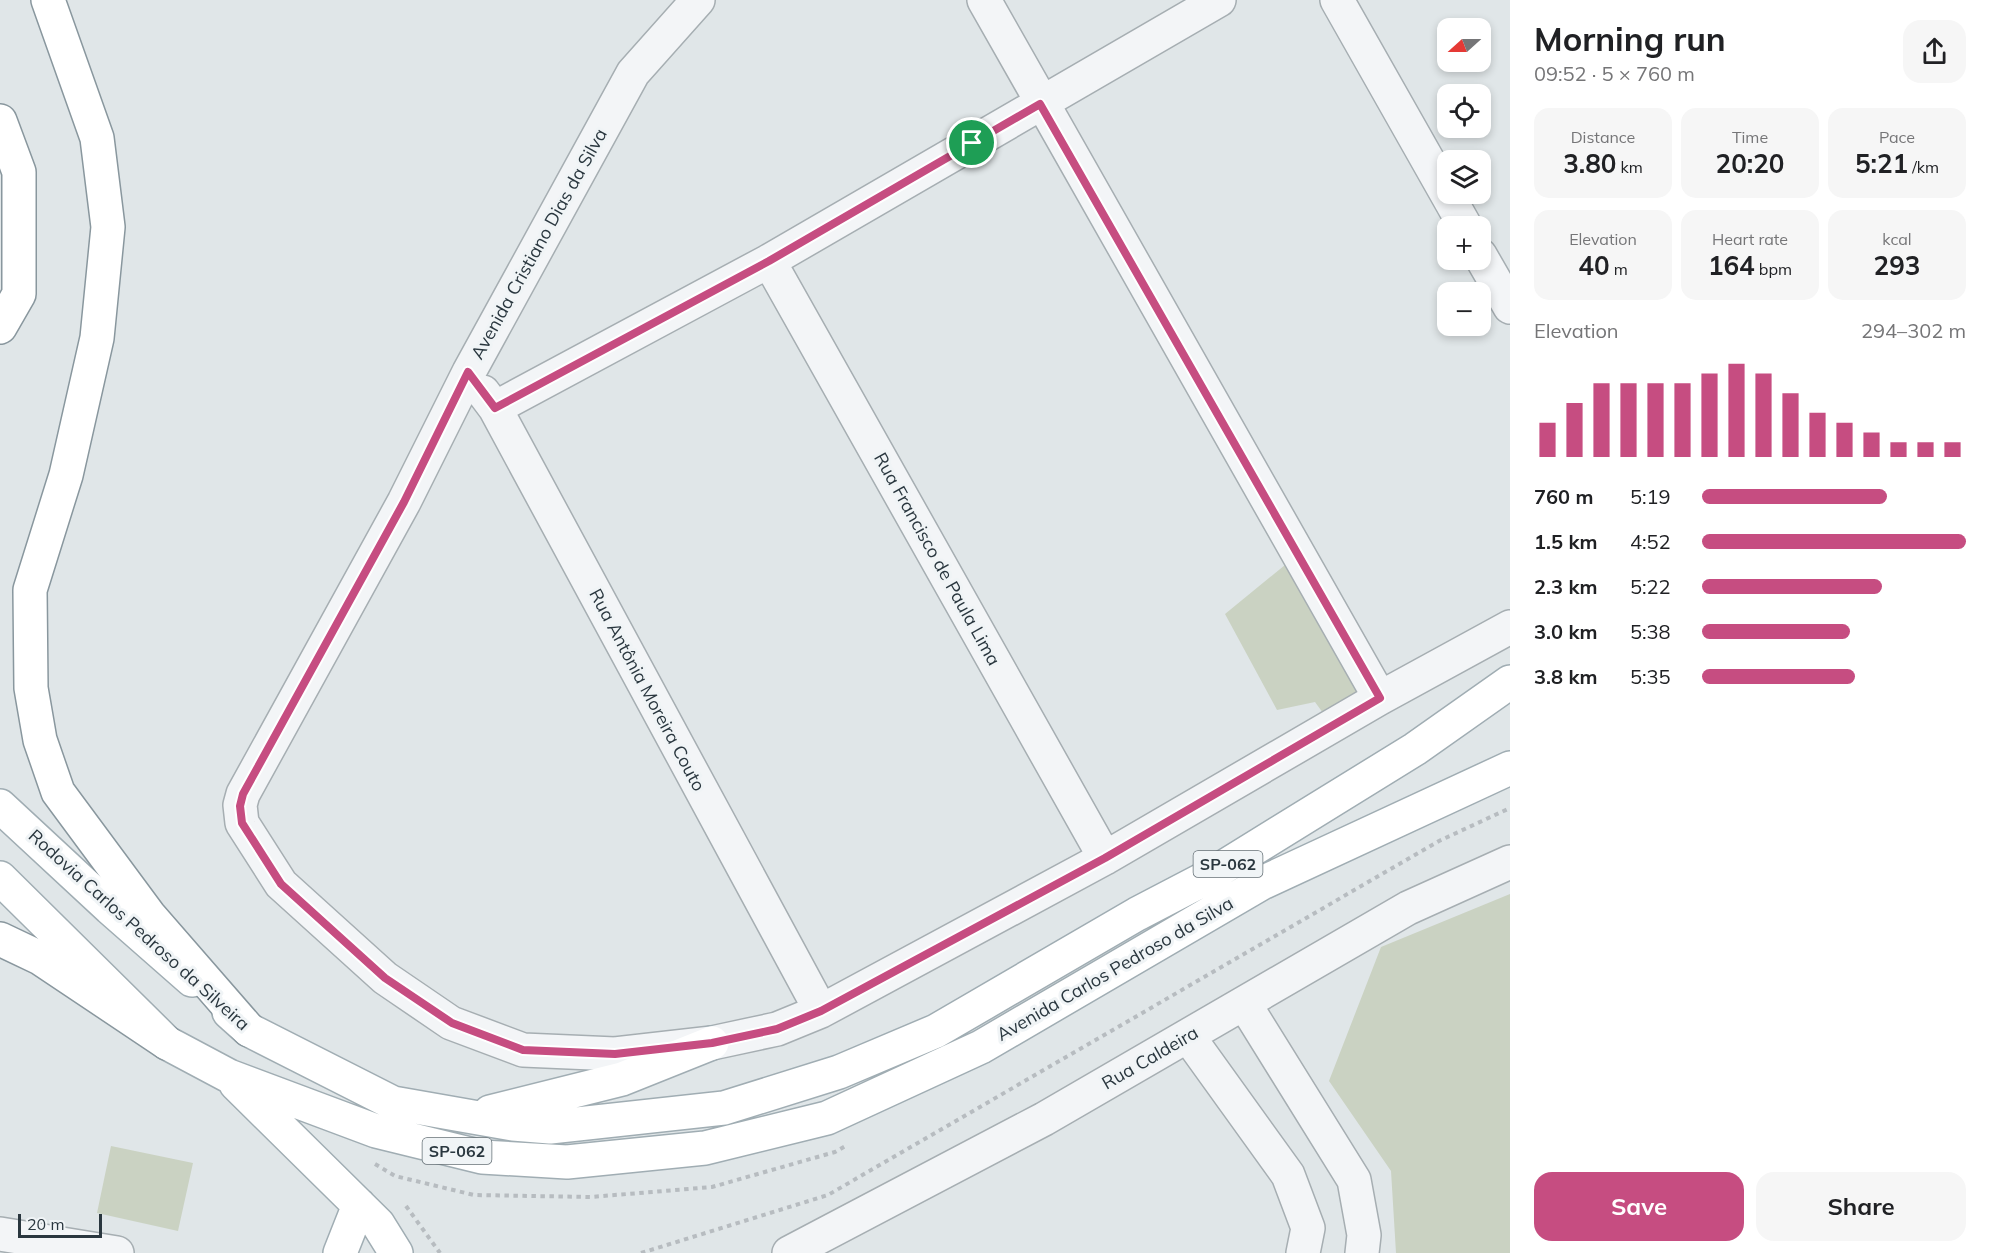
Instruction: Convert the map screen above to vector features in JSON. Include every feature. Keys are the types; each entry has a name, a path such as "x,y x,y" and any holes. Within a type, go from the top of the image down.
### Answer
{"main road":[{"path":"48,0 97,138 108,227 96,338 66,476 30,590 31,688 40,740 58,792 149,915 249,1030"},
{"path":"0,121 19,172 19,294 0,327"},
{"name":"Avenida Carlos Pedroso da Silva","path":"936,1031 1137,914 1206,878 1415,749 1510,682"},
{"name":"Avenida Carlos Pedroso da Silva","path":"229,1076 376,1131 482,1157 567,1162 705,1148 827,1118 981,1047 1262,883 1510,768"},
{"name":"Rodovia Carlos Pedroso da Silveira","path":"0,806 110,908 249,1030 393,1103 474,1115 513,1124 550,1127 724,1108 839,1072 936,1031"},
{"name":"SP-062","path":"0,878 167,1043 229,1076"},
{"path":"0,939 40,958 167,1043"},
{"path":"474,1115 553,1098 622,1079 712,1043"},
{"path":"229,1076 378,1224 396,1253"},
{"path":"340,1253 359,1205"}],"street":[{"name":"Avenida Cristiano Dias da Silva","path":"698,0 633,73 468,372 404,502 243,794 240,806 242,823 281,884 385,978 452,1023 523,1050 615,1054 712,1043"},
{"path":"984,0 1040,104 1380,698"},
{"path":"495,408 769,261 1219,0"},
{"path":"1337,0 1459,216"},
{"name":"Rua Francisco de Paula Lima","path":"769,261 1105,858"},
{"path":"1489,270 1510,307"},
{"name":"Rua Antônia Moreira Couto","path":"468,372 495,408 821,1011"},
{"path":"712,1043 777,1029 821,1011 1105,858 1380,698 1510,627"},
{"name":"Rua Caldeira","path":"789,1253 1044,1119 1408,908 1510,861"},
{"path":"1188,1036 1288,1175 1306,1240 1363,1244 1354,1180 1244,1003"},
{"path":"0,1234 117,1253"}],"path":[{"path":"641,1253 828,1195 1439,841 1510,808"}],"green space":[{"path":"1285,565 1363,697 1323,713 1315,702 1277,710 1225,614"},
{"path":"1510,894 1510,1253 1396,1253 1391,1171 1329,1081 1381,947"},
{"path":"111,1146 193,1163 178,1231 97,1213"}],"route":[{"path":"1040,104 1380,698 1105,858 821,1011 777,1029 712,1043 615,1054 523,1050 452,1023 385,978 281,884 242,823 240,806 243,794 404,502 468,372 495,408 769,261 972,143 1040,104"}]}
